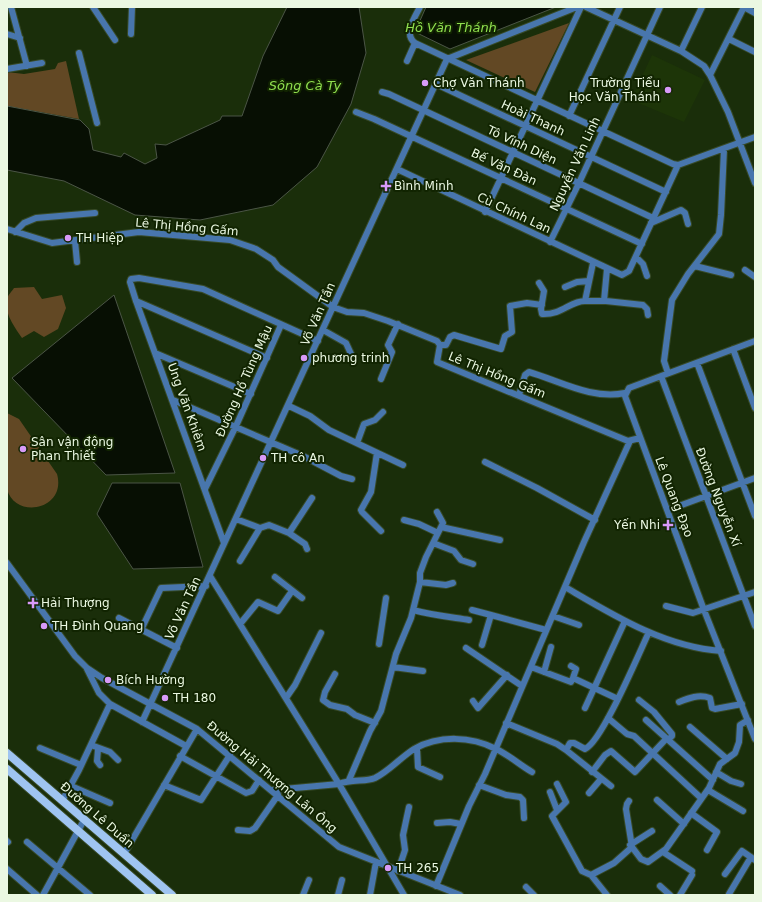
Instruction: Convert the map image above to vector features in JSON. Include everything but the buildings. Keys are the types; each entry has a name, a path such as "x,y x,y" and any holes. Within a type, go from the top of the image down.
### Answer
{"main road":[{"name":"Đường Lê Duẩn","path":"7,753 172,895"},
{"name":"Đường Lê Duẩn","path":"7,770 152,895"}],"street":[{"path":"11,7 27,66"},
{"path":"93,7 115,40"},
{"path":"131,34 132,7"},
{"path":"407,61 413,42 410,29 420,7"},
{"path":"448,59 577,7"},
{"path":"486,212 581,7"},
{"path":"586,7 647,35 681,52 704,66 728,112 755,183"},
{"path":"569,116 620,7"},
{"name":"Nguyễn Văn Linh","path":"550,242 591,158 660,7"},
{"path":"681,52 702,7"},
{"path":"710,75 744,7 755,13"},
{"path":"7,34 20,38"},
{"path":"729,39 755,52"},
{"path":"413,42 673,164 678,165 724,150 755,137"},
{"path":"79,53 97,123"},
{"name":"Võ Văn Tần","path":"142,722 448,59"},
{"path":"7,69 42,63"},
{"name":"Hoài Thanh","path":"436,84 666,192"},
{"name":"Tô Vĩnh Diện","path":"382,92 579,183 652,220"},
{"name":"Bế Văn Đàn","path":"356,112 412,136 642,244"},
{"path":"668,373 664,361 672,300 719,234 724,150"},
{"path":"647,276 643,264 636,258 678,165"},
{"name":"Cù Chính Lan","path":"397,170 622,275 629,271 636,258"},
{"path":"652,220 682,210 685,213 688,224"},
{"path":"15,232 24,223 36,218 95,213"},
{"name":"Lê Thị Hồng Gấm","path":"7,229 45,242 62,243 138,232 235,241 250,246 266,256 278,267 333,306 347,312 364,313 398,324 435,340 440,345 437,362 630,441"},
{"path":"75,241 77,262"},
{"path":"585,302 593,262"},
{"path":"695,266 731,275"},
{"path":"604,301 607,269"},
{"path":"744,270 755,277"},
{"name":"Ung Văn Khiêm","path":"224,543 130,282 131,279 139,278 199,288 281,325"},
{"path":"565,287 577,282 589,281"},
{"path":"538,283 544,292 542,314 565,310 577,302 604,301 643,305 647,309 648,315"},
{"path":"136,301 267,358"},
{"path":"440,345 446,345 450,337 454,335 501,349 505,336 512,332 510,306 527,303 542,305"},
{"path":"381,379 392,352 388,345 398,324"},
{"path":"281,325 318,341"},
{"name":"Đường Hồ Tùng Mậu","path":"205,489 251,394 281,325"},
{"path":"323,330 346,343 352,356"},
{"path":"519,395 525,375 529,372 588,392 611,395 626,393 629,388 755,341"},
{"path":"732,349 755,408"},
{"path":"155,353 251,394"},
{"path":"697,363 755,516"},
{"name":"Đường Nguyễn Xí","path":"661,376 755,626"},
{"name":"Lê Quang Đạo","path":"626,393 626,402 668,510 704,610 750,721 755,739"},
{"path":"173,400 272,442 341,476 352,479"},
{"path":"289,406 310,416 328,430 403,465"},
{"path":"357,443 364,424 375,420 384,412"},
{"path":"436,886 461,824 496,748 594,520 630,441 640,438"},
{"path":"377,453 371,492 361,510 381,531"},
{"path":"485,462 537,488 594,520"},
{"path":"668,510 755,478"},
{"path":"289,532 312,498"},
{"path":"349,780 381,711 396,654 409,626 420,582 420,573 443,523 437,512"},
{"path":"236,519 260,528 269,525 289,532 305,544 307,549"},
{"path":"404,520 438,533"},
{"path":"441,527 500,540"},
{"path":"240,561 260,528"},
{"path":"433,543 454,551 461,560 473,564"},
{"name":"Đường Hải Thượng Lãn Ông","path":"7,563 75,656 86,668 197,729 273,790 339,847 460,895"},
{"path":"210,576 339,784 389,867 404,895"},
{"path":"275,577 302,598"},
{"path":"420,582 446,585 453,583"},
{"path":"141,630 161,588 206,586"},
{"path":"565,587 648,632 696,647 721,650"},
{"path":"240,624 258,602 278,611 292,591"},
{"path":"666,606 687,612 704,610 755,592"},
{"path":"379,644 386,598"},
{"path":"413,610 435,616 469,620"},
{"path":"472,610 546,630"},
{"path":"482,645 490,615"},
{"path":"553,616 579,625"},
{"path":"119,618 177,648"},
{"path":"585,708 625,620"},
{"path":"566,750 572,743 587,748 608,718 648,632"},
{"path":"286,698 295,685 321,633"},
{"path":"466,648 522,686"},
{"path":"544,672 551,648"},
{"path":"531,667 570,682 576,669 571,666"},
{"path":"393,667 423,671"},
{"path":"86,668 100,693 110,704 186,746"},
{"path":"334,674 325,692 323,700 330,705 347,709 375,723"},
{"path":"473,701 478,708 507,675"},
{"path":"573,678 618,699"},
{"path":"680,702 688,698 701,696 710,698 712,708 715,709 742,704"},
{"path":"592,772 609,751 614,752 635,772 672,736 654,712 639,700"},
{"path":"62,801 71,786 110,704"},
{"path":"608,718 627,734 634,736 701,798"},
{"path":"646,720 713,780"},
{"path":"630,801 626,804 626,809 631,846 645,862 652,860 663,852 684,824 708,790 720,764 737,750 740,742 740,726 750,721"},
{"path":"506,723 557,744 611,786"},
{"path":"690,727 727,759"},
{"path":"124,854 140,829 180,756 197,729"},
{"path":"273,790 339,784 349,780 376,778 427,742 451,739 471,741 496,748 532,772"},
{"path":"91,745 98,749 110,752 118,760"},
{"path":"40,748 81,765"},
{"path":"417,748 418,766 440,777"},
{"path":"98,749 96,760 100,765"},
{"path":"164,785 201,800 230,755"},
{"path":"180,756 248,793 252,791 259,780"},
{"path":"716,772 731,781 741,784"},
{"path":"589,793 601,779"},
{"path":"557,784 566,802 552,814 554,820 580,870 591,875 607,895"},
{"path":"479,785 506,795 520,797 523,800 524,818"},
{"path":"71,786 110,803"},
{"path":"708,790 743,811"},
{"path":"550,792 557,810"},
{"path":"238,830 250,831 255,828 278,795"},
{"path":"657,800 684,824"},
{"path":"398,871 405,850 403,836 408,807"},
{"path":"691,813 718,832 707,850"},
{"path":"44,895 84,820"},
{"path":"438,823 450,822 461,824"},
{"path":"591,875 614,864 631,846 652,831"},
{"path":"27,842 59,867 90,895"},
{"path":"663,852 692,873 680,895"},
{"path":"726,874 742,852 753,859 729,894"},
{"path":"370,895 376,862"},
{"path":"7,869 37,895"},
{"path":"303,895 309,880"},
{"path":"338,895 342,880"},
{"path":"660,886 670,895"},
{"path":"526,887 534,895"}],"shaded area":[{"path":"569,23 535,92 466,60"},
{"name":"Trường Tiểu Học Văn Thánh","path":"652,55 705,80 684,122 631,100"},
{"path":"66,61 79,119 7,106 7,72 24,74 55,69 58,63"},
{"path":"34,287 42,299 62,295 66,308 58,329 44,337 34,331 22,338 8,314 6,304 7,299 14,288"},
{"name":"Sân vận động Phan Thiết","path":"7,413 19,419 57,474 58,486 55,496 48,503 39,507 20,505 12,499 6,487"}],"water":[{"name":"Sông Cà Ty","path":"287,7 359,7 366,53 351,104 317,167 273,205 200,220 135,215 64,181 7,170 7,106 80,120 89,129 93,150 121,157 124,153 145,164 157,158 155,144 166,145 220,120 222,116 242,116 263,56"},
{"name":"Hồ Văn Thánh","path":"426,7 556,7 450,49 415,32"},
{"path":"114,295 175,473 106,475 12,378"},
{"path":"112,483 180,483 203,567 133,569 97,514"}],"place":[{"name":"Chợ Văn Thánh","path":"425,83"},
{"name":"Trường Tiểu Học Văn Thánh","path":"668,90"},
{"name":"Bình Minh","path":"386,186"},
{"name":"TH Hiệp","path":"68,238"},
{"name":"phương trinh","path":"304,358"},
{"name":"Sân vận động Phan Thiết","path":"23,449"},
{"name":"TH cô An","path":"263,458"},
{"name":"Yến Nhi","path":"668,525"},
{"name":"Hải Thượng","path":"33,603"},
{"name":"TH Đình Quang","path":"44,626"},
{"name":"Bích Hường","path":"108,680"},
{"name":"TH 180","path":"165,698"},
{"name":"TH 265","path":"388,868"}]}
